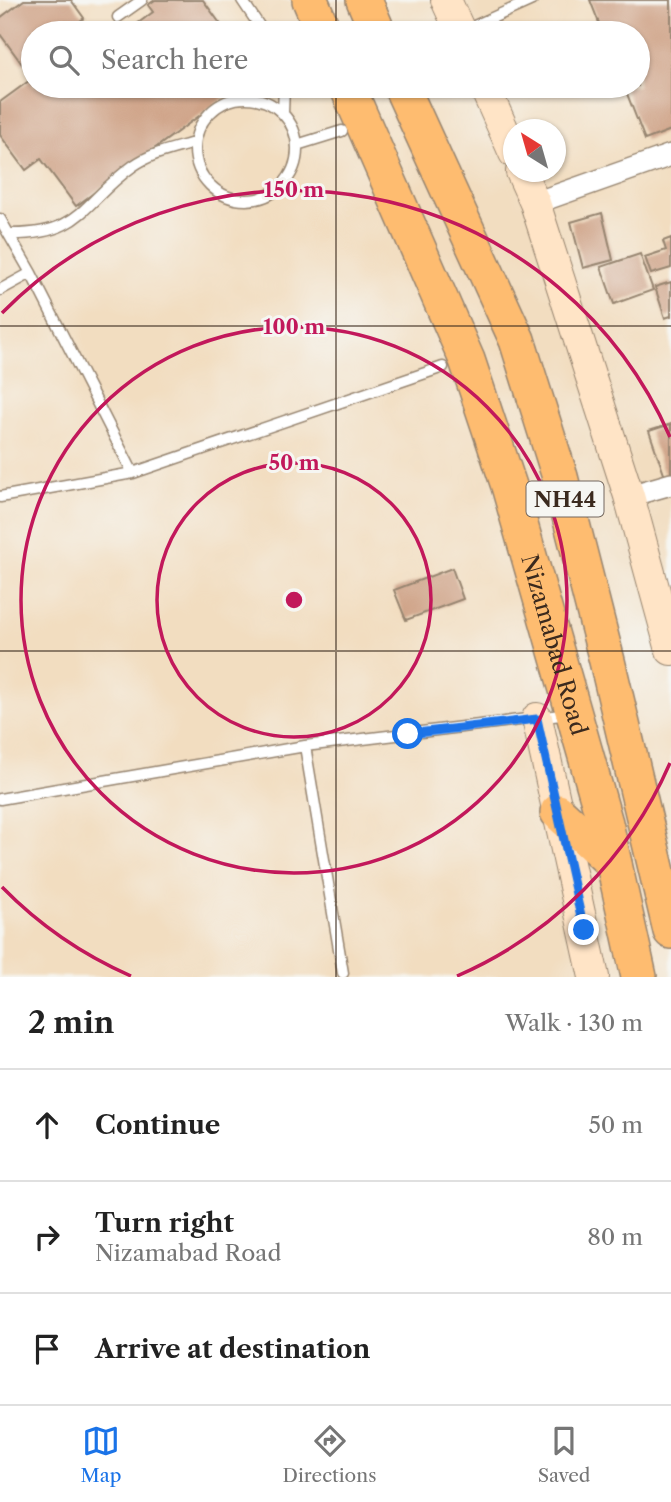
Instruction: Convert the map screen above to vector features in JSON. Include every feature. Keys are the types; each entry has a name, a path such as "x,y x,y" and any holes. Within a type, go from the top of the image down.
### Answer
{"highway":[{"path":"310,0 319,21"},
{"path":"364,0 373,21"},
{"name":"Nizamabad Road","path":"352,98 455,364 478,394 509,486 575,713 614,864 639,977"},
{"name":"Nizamabad Road","path":"406,98 517,340 528,374 560,477 667,893 671,931"},
{"path":"455,364 517,340"},
{"path":"478,394 528,374"},
{"path":"558,812 614,864"}],"main road":[{"path":"489,98 503,130"},
{"path":"526,182 629,496 664,594 671,650"},
{"name":"Nizamabad Road","path":"537,719 594,977"}],"street":[{"path":"535,203 671,155"},
{"path":"629,496 671,484"}],"lane":[{"path":"118,17 142,0"},
{"path":"242,0 256,21"},
{"path":"455,14 532,0"},
{"path":"248,98 267,102 283,113 300,144 295,166 286,183 271,195 253,201 234,200 217,192 203,179 196,162 194,143 200,125 213,110 229,100 248,98"},
{"path":"283,113 284,98"},
{"path":"300,144 342,131"},
{"path":"9,234 46,233 61,228 75,220 134,165 155,153 194,143"},
{"path":"0,219 31,273 133,473"},
{"path":"0,290 31,273"},
{"path":"0,497 133,473 455,364"},
{"path":"0,799 305,746 575,713"},
{"path":"305,746 343,973"}],"building":[{"path":"24,0 71,0 84,18 80,21 21,21 21,63 0,34 0,18"},
{"path":"155,0 203,0 218,21 141,21 153,12 148,5"},
{"path":"590,0 671,0 671,130 645,140 629,98 650,98 650,21 598,21"},
{"path":"21,87 21,98 224,98 76,206 41,159 26,170 0,135 0,102"},
{"path":"602,213 613,260 583,268 571,222"},
{"path":"671,238 671,268 651,274 645,257 666,250 663,241"},
{"path":"640,254 653,290 614,304 601,267"},
{"path":"671,282 671,316 665,318 655,287"},
{"path":"671,424 671,475 665,477 649,431"},
{"path":"452,568 463,599 406,620 394,590"}],"route":[{"path":"408,734 537,719 584,930"}]}
